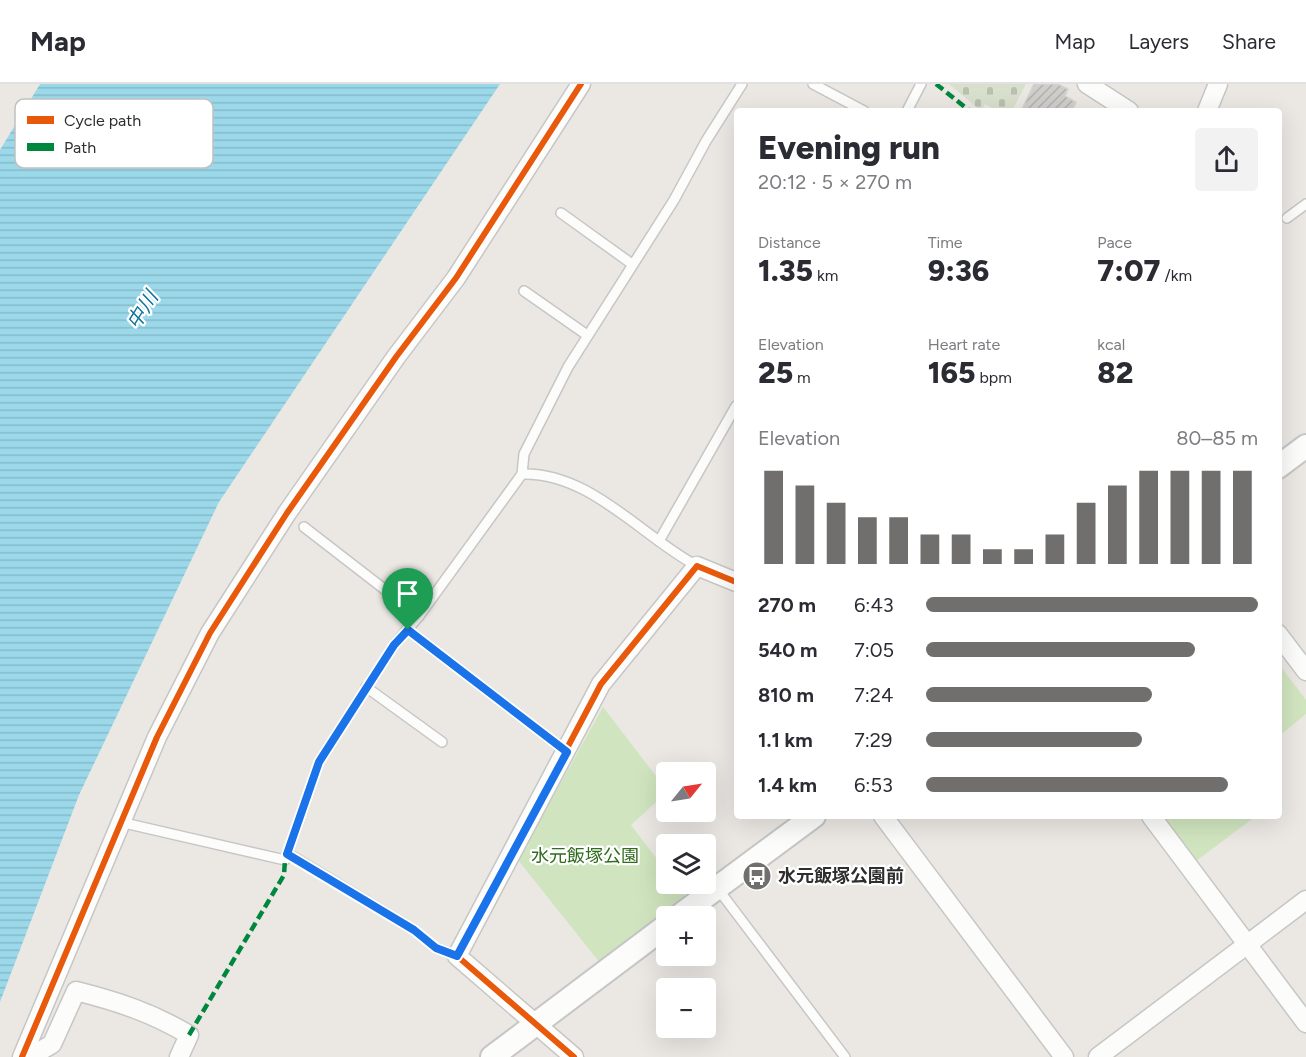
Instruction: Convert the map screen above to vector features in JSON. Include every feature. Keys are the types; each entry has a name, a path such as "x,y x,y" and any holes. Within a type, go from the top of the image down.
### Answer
{"street":[{"path":"179,1057 189,1035 167,1021 118,1001 76,992 52,1044 35,1054 24,1053 120,822 163,726 231,599 287,513 396,357 461,271 581,84"},
{"path":"1087,84 1124,108"},
{"path":"1208,108 1218,84"},
{"path":"1282,464 1306,446"},
{"path":"573,1057 457,956 601,684 697,566 734,581"},
{"path":"1282,639 1306,671"},
{"path":"693,906 810,819"},
{"path":"885,819 1064,1057"},
{"path":"1153,819 1306,1023"},
{"path":"1098,1057 1306,900"},
{"path":"492,1057 656,933"}],"lane":[{"path":"120,822 285,860 319,762 394,645 408,630 522,474 524,454 587,335 674,200 706,141 742,84"},
{"path":"813,84 858,108"},
{"path":"909,108 921,84"},
{"path":"1287,218 1306,204"},
{"path":"561,213 632,264"},
{"path":"524,291 587,335"},
{"path":"659,541 734,410"},
{"path":"727,423 734,428"},
{"path":"522,474 538,474 588,491 697,566"},
{"path":"304,527 419,615"},
{"path":"408,630 567,752"},
{"path":"366,687 442,742"},
{"path":"287,854 414,930 436,948 457,956"},
{"path":"717,888 845,1057"}],"green space":[{"path":"949,84 1026,84 1014,108 992,108 985,104 983,108 977,108"},
{"path":"1282,668 1306,700 1306,714 1282,734"},
{"name":"水元飯塚公園","path":"603,707 656,776 656,802 631,825 656,858 656,894 684,894 686,897 674,906 656,906 656,920 600,963 518,860"},
{"path":"1165,819 1252,819 1196,861"}],"water":[{"name":"中川","path":"40,84 500,84 219,502 79,795 0,1002 0,150 15,125 15,168 213,168 213,99 31,99"}],"building":[{"path":"1034,84 1058,84 1068,89 1065,96 1076,102 1073,108 1022,108"}],"marked path":[{"path":"936,84 966,108"},
{"path":"189,1035 284,875 285,860"}],"cycle path":[{"path":"22,1057 157,737 210,633 287,513 396,357 456,278 581,84"},
{"path":"574,1057 457,956 601,684 697,566 734,581"}],"place":[{"name":"水元飯塚公園前","path":"757,876"}],"route":[{"path":"408,630 567,752 457,956 436,948 414,930 339,883 287,854 319,762 394,645 408,630"}]}
